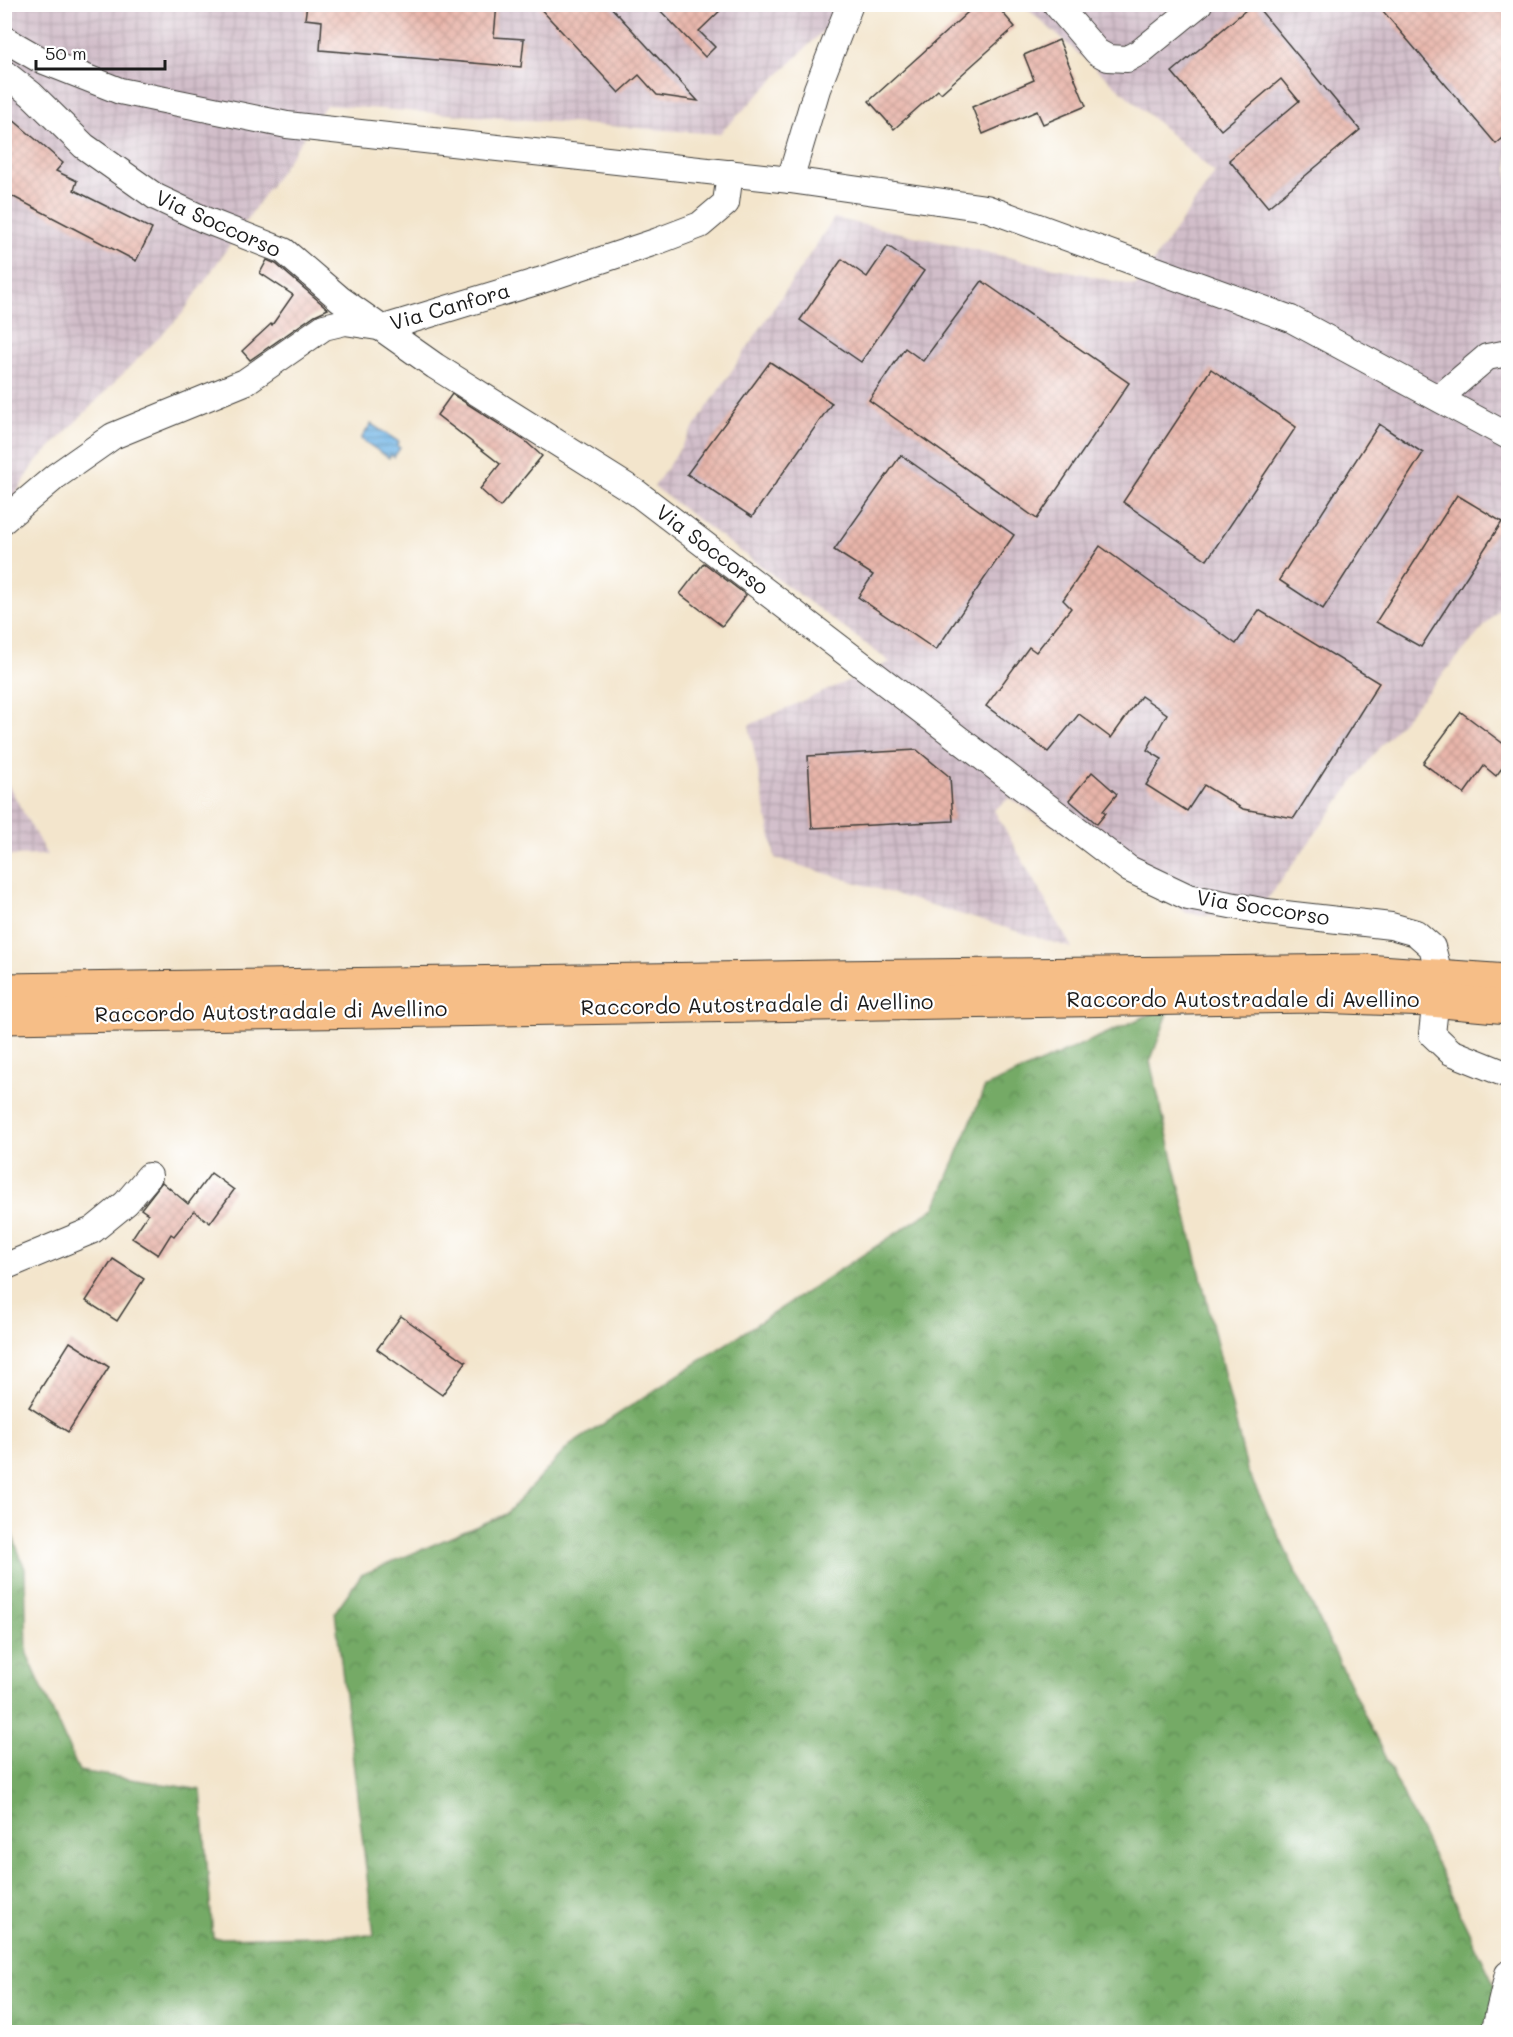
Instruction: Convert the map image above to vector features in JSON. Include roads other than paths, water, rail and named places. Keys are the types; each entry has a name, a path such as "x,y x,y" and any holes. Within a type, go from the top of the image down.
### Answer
{"highway":[{"name":"Raccordo Autostradale di Avellino","path":"4,990 792,977 1353,971 1509,981"},
{"name":"Raccordo Autostradale di Avellino","path":"4,1017 1314,996 1431,1000 1509,1007"}],"street":[{"path":"790,180 817,89 850,4"},
{"path":"1056,4 1097,52 1108,58 1127,60 1199,4"},
{"path":"4,39 39,59 120,91 287,124 790,180 986,208 1291,320 1509,436"},
{"name":"Via Soccorso","path":"4,73 31,94 84,146 156,198 284,251 340,299 435,366 637,493 1129,869 1188,897 1267,912 1391,926 1416,933 1432,947 1436,962"},
{"name":"Via Canfora","path":"4,520 56,476 113,436 244,382 324,327 345,322 384,328 539,281 658,241 700,225 726,203 730,173"},
{"path":"1439,398 1487,357 1509,353"},
{"path":"1434,1016 1432,1034 1451,1052 1509,1075"},
{"path":"4,1267 93,1230 126,1203 149,1176"},
{"path":"1501,2032 1496,2024 1509,1974"}],"water":[{"path":"371,424 399,442 397,446 400,448 394,457 391,455 389,458 361,439"}]}
